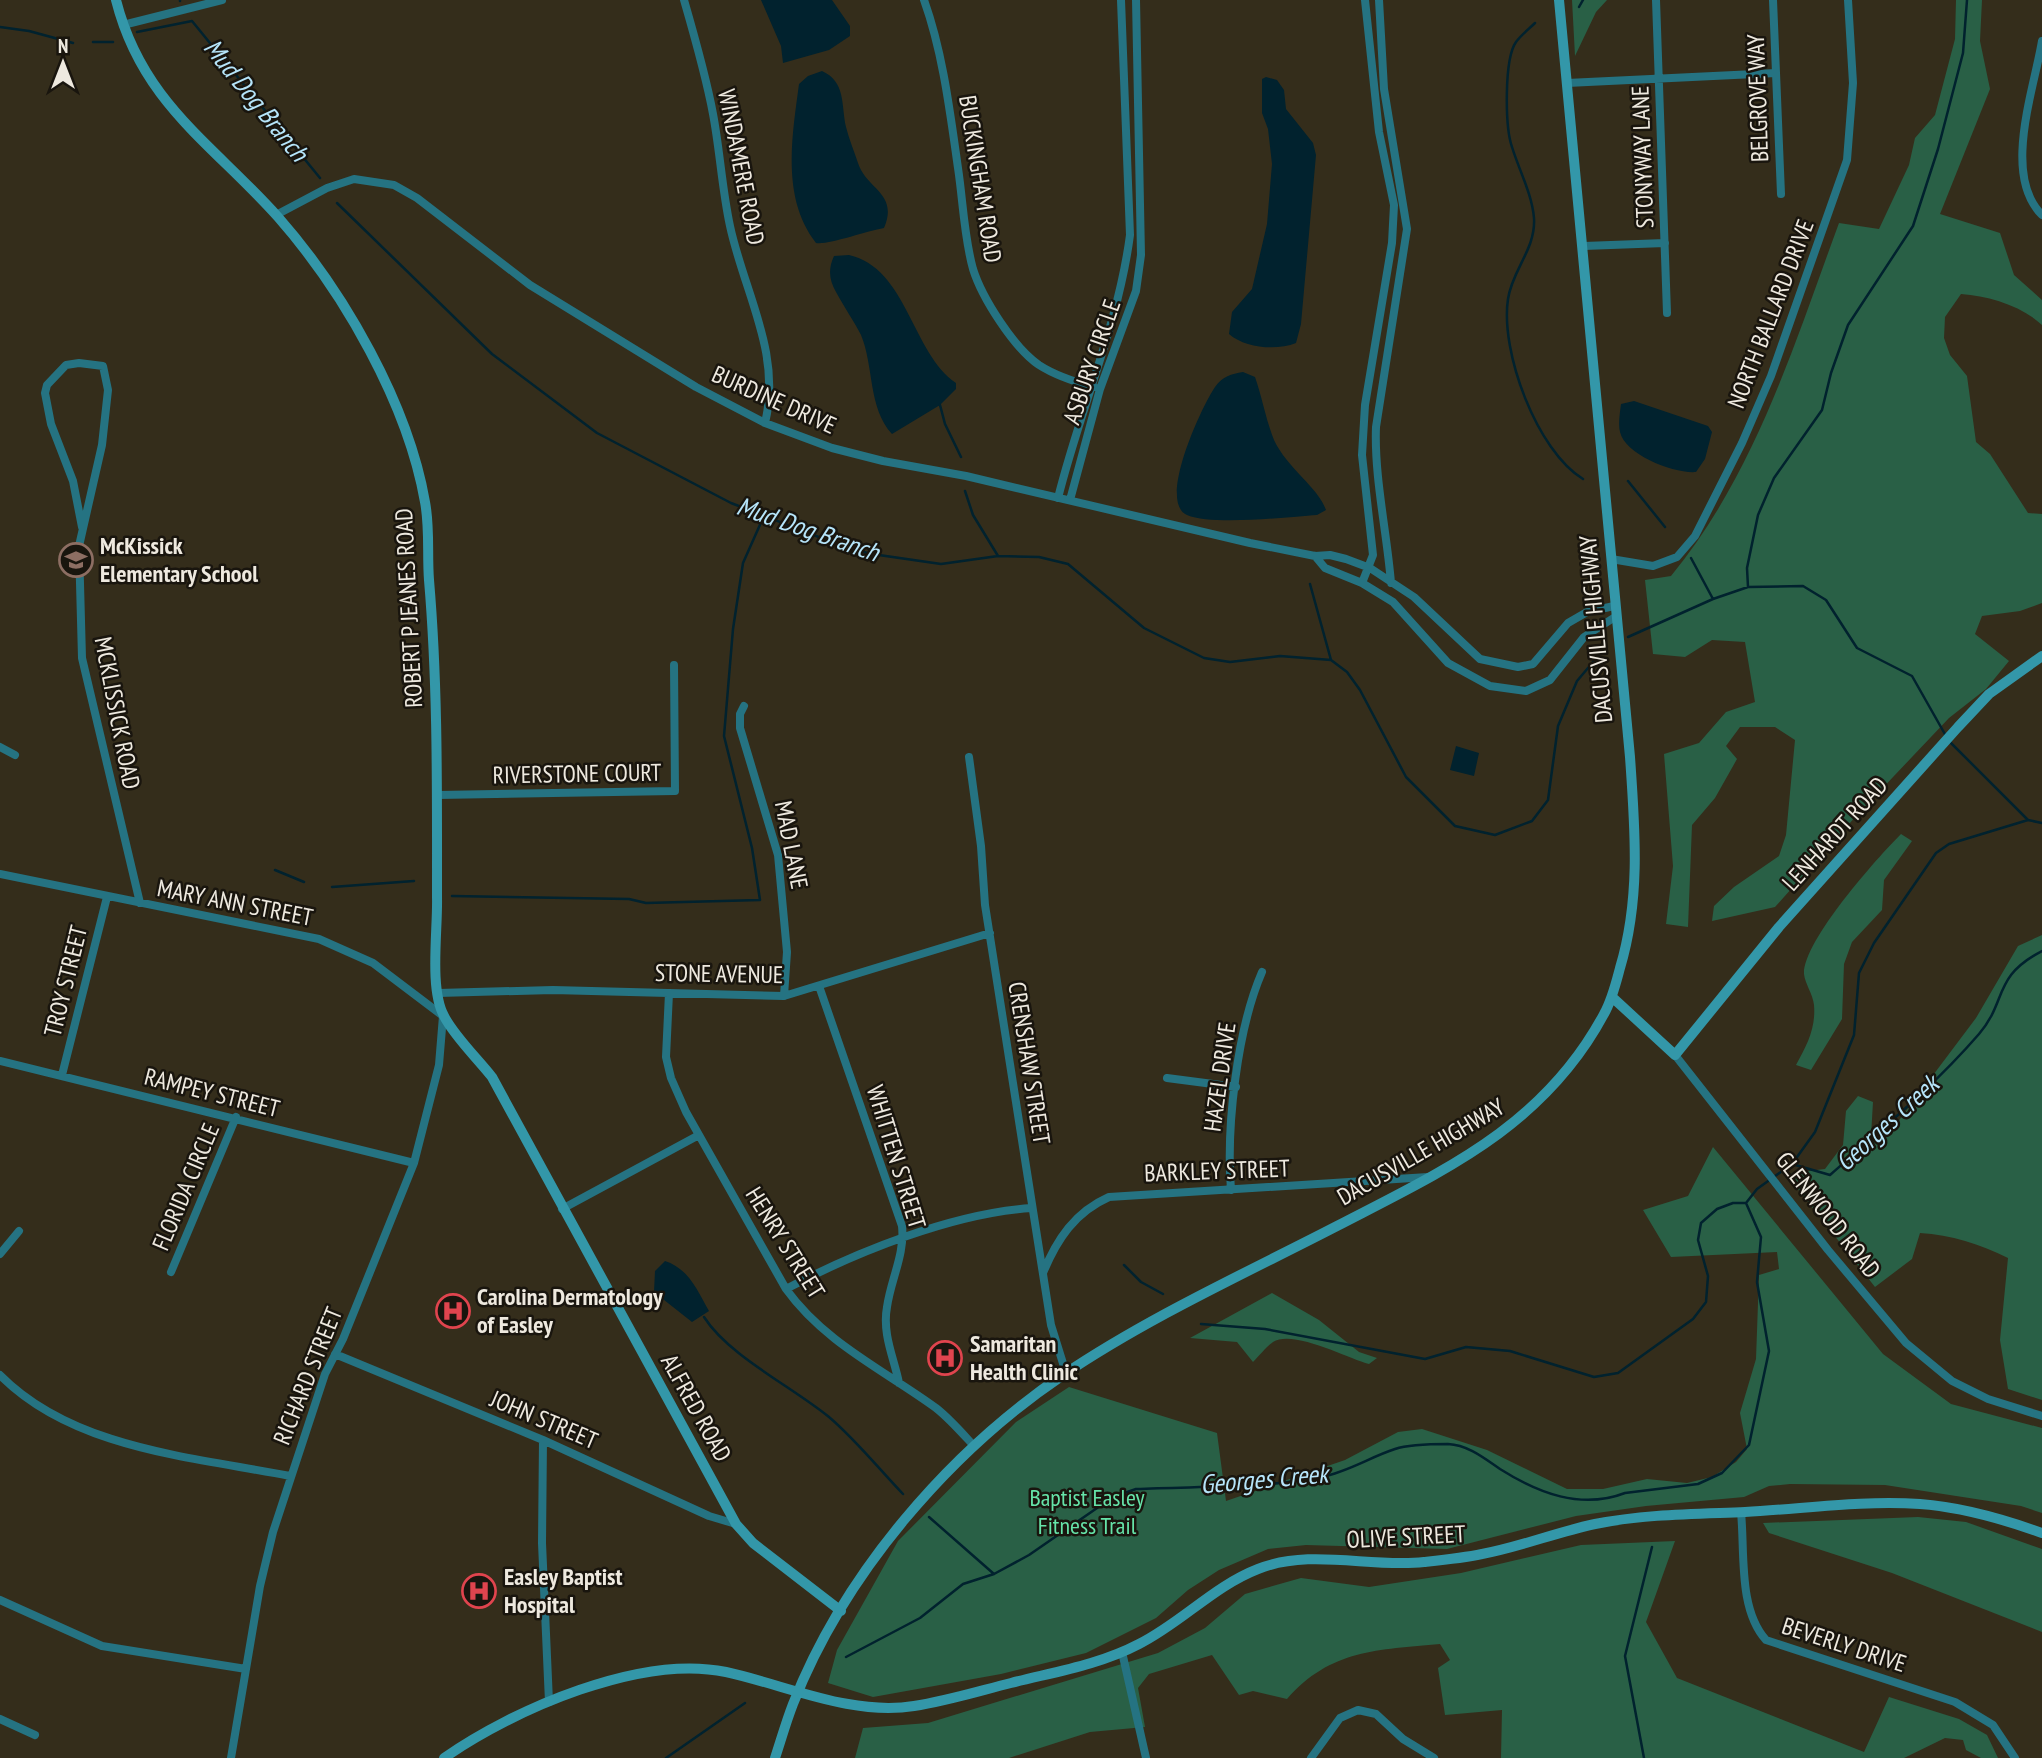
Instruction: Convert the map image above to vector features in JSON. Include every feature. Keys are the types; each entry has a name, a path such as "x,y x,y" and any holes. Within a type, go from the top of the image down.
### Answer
{"street":[{"name":"ROBERT P JEANES ROAD","path":"116,0 123,25 140,62 166,101 192,133 276,215 343,306 370,354 405,429 425,503 434,644 438,795 438,993 443,1016"},
{"path":"123,25 222,0"},
{"name":"WINDAMERE ROAD","path":"684,0 713,112 730,225 765,343 770,376 770,404 765,423"},
{"name":"BUCKINGHAM ROAD","path":"924,0 932,23 948,104 970,253 981,289 1005,327 1038,365 1066,380 1096,388"},
{"name":"ASBURY CIRCLE","path":"1070,500 1114,318 1130,235 1121,0"},
{"name":"ASBURY CIRCLE","path":"1058,498 1072,444 1136,291 1141,234 1136,0"},
{"path":"1362,583 1373,555 1362,455 1366,400 1391,247 1394,205 1381,145 1365,0"},
{"path":"1379,0 1384,89 1401,178 1407,229 1374,456 1381,482 1391,583"},
{"name":"DACUSVILLE HIGHWAY","path":"775,1758 799,1692 841,1611 879,1550 974,1446 1030,1398 1122,1339 1430,1177 1515,1124 1540,1102 1563,1076 1592,1035 1612,997 1632,921 1637,862 1584,246 1559,0"},
{"name":"STONYWAY LANE","path":"1656,0 1667,313"},
{"name":"BELGROVE WAY","path":"1773,0 1781,194"},
{"name":"NORTH BALLARD DRIVE","path":"1611,559 1653,566 1664,564 1677,556 1695,536 1747,432 1770,376 1847,160 1853,83 1848,0"},
{"path":"1122,28 1136,27"},
{"path":"1369,35 1382,34"},
{"path":"2042,41 2021,144 2027,192 2042,215"},
{"path":"1567,83 1776,73"},
{"path":"2032,98 2042,99"},
{"path":"1381,145 1394,142"},
{"path":"1389,181 1401,178"},
{"name":"BURDINE DRIVE","path":"276,215 327,188 354,179 394,185 417,198 530,285 695,387 765,423 832,448 1315,556 1329,555 1370,568 1414,597 1480,659 1518,667 1533,664 1568,623 1587,612 1615,611"},
{"path":"1127,179 1139,179"},
{"path":"1130,235 1141,234"},
{"path":"1584,246 1665,243"},
{"path":"1391,247 1405,249"},
{"path":"1382,297 1397,301"},
{"name":"MCKLISSICK ROAD","path":"82,527 73,481 51,424 45,393 47,385 66,365 79,363 103,366 108,390 102,445 82,527 79,598 82,658 140,903"},
{"path":"1366,400 1380,403"},
{"path":"1362,455 1374,456"},
{"name":"BURDINE DRIVE","path":"1315,556 1325,568 1362,583 1393,601 1448,663 1463,674 1490,686 1526,691 1550,680 1584,637 1615,611"},
{"name":"LENHARDT ROAD","path":"1675,1055 1779,927 1958,727 1989,694 2042,656"},
{"name":"RIVERSTONE COURT","path":"438,795 674,791 674,665"},
{"name":"MAD LANE","path":"744,706 740,728 778,855 787,952 784,996"},
{"path":"0,747 15,755"},
{"name":"CRENSHAW STREET","path":"970,757 990,933 1032,1208 1051,1325 1066,1373"},
{"name":"MARY ANN STREET","path":"0,874 320,939 373,963 443,1016"},
{"name":"TROY STREET","path":"62,1075 107,897"},
{"name":"STONE AVENUE","path":"438,993 553,990 784,996 990,933"},
{"name":"HAZEL DRIVE","path":"1231,1190 1230,1137 1244,1030 1262,972"},
{"name":"WHITTEN STREET","path":"819,986 870,1126 903,1240 886,1310 887,1335 899,1383"},
{"name":"HENRY STREET","path":"669,993 667,1067 699,1135 786,1289 801,1310 826,1334 938,1410 974,1446"},
{"name":"GLENWOOD ROAD","path":"1612,997 1675,1055 1881,1315 1928,1364 1952,1381 1988,1399 2042,1416"},
{"name":"RICHARD STREET","path":"232,1758 260,1586 290,1476 325,1374 414,1163 439,1065 443,1016"},
{"name":"ALFRED ROAD","path":"443,1016 492,1077 736,1524 753,1543 841,1611"},
{"name":"RAMPEY STREET","path":"0,1061 414,1163"},
{"path":"1167,1078 1236,1087"},
{"name":"FLORIDA CIRCLE","path":"171,1272 236,1117"},
{"path":"562,1209 699,1135"},
{"name":"BARKLEY STREET","path":"1043,1273 1053,1250 1070,1224 1089,1206 1110,1197 1430,1177"},
{"path":"786,1289 847,1260 982,1213 1032,1208"},
{"path":"0,1254 19,1231"},
{"name":"JOHN STREET","path":"335,1354 543,1440 709,1516 736,1524"},
{"path":"0,1374 41,1407 104,1436 150,1449 290,1476"},
{"path":"543,1440 542,1543 549,1702"},
{"name":"OLIVE STREET","path":"444,1758 549,1702 649,1670 676,1667 723,1672 845,1703 910,1707 1107,1659 1176,1622 1234,1580 1283,1561 1320,1559 1364,1563 1418,1563 1484,1554 1596,1524 1741,1512 1918,1504 1968,1511 2042,1533"},
{"name":"BEVERLY DRIVE","path":"1741,1512 1750,1613 1757,1630 1766,1640 1955,1702 1993,1724 2015,1758"},
{"path":"0,1600 102,1646 246,1669"},
{"path":"1122,1652 1146,1758"},
{"path":"1311,1758 1340,1717 1358,1710 1376,1714 1403,1739 1434,1758"},
{"path":"0,1719 35,1735"}],"green space":[{"path":"1572,0 1607,0 1596,12 1575,56"},
{"path":"1956,0 1982,0 1980,41 1990,89 1940,214 2000,233 2014,275 2042,300 2042,325 2025,312 2005,303 1961,294 1945,317 1944,338 1950,355 1967,376 1976,442 1990,454 2028,513 2042,514 2042,603 2020,611 1982,616 1975,634 2009,661 1986,689 1949,718 1775,907 1712,921 1714,906 1734,887 1779,856 1786,835 1795,740 1775,727 1740,727 1726,746 1737,759 1715,798 1692,825 1688,927 1666,924 1673,866 1664,754 1699,743 1726,712 1755,702 1745,642 1712,640 1685,657 1653,654 1645,580 1671,576 1726,495 1770,407 1839,223 1879,229 1909,165 1915,138 1935,115 1955,39"},
{"path":"1901,834 1912,841 1884,880 1882,910 1852,942 1844,964 1842,1019 1811,1070 1796,1065 1814,1021 1813,1001 1804,974 1807,959 1815,942 1843,901"},
{"path":"2042,935 2042,1400 2008,1389 2000,1340 2008,1258 1965,1241 1920,1233 1912,1259 1875,1287 1797,1188 1791,1173 1825,1169 1843,1145 1846,1111 1858,1096 1873,1102 1871,1136 1885,1139 1976,1018 2018,946"},
{"name":"Baptist Easley Fitness Trail","path":"1713,1147 1883,1354 1951,1404 2042,1428 2042,1513 2021,1506 1885,1485 1790,1484 1769,1486 1744,1497 1576,1516 1447,1549 1306,1545 1268,1549 1219,1570 1188,1590 1156,1618 1086,1653 1001,1674 873,1697 828,1683 837,1650 898,1541 1016,1422 1069,1387 1217,1433 1226,1501 1345,1460 1398,1432 1422,1429 1487,1450 1567,1489 1603,1489 1647,1479 1687,1483 1712,1477 1736,1462 1747,1449 1740,1413 1756,1359 1759,1275 1779,1269 1777,1252 1671,1257 1643,1210 1688,1196"},
{"path":"1272,1293 1319,1320 1359,1352 1377,1358 1369,1364 1320,1346 1282,1339 1270,1344 1253,1362 1237,1342 1190,1338"},
{"path":"1918,1517 1966,1522 2042,1549 2042,1632 1892,1573 1769,1533 1763,1523"},
{"path":"1675,1541 1646,1622 1677,1678 1864,1752 1889,1697 1959,1719 1987,1735 1998,1758 1981,1758 1966,1750 1963,1740 1945,1738 1904,1758 1501,1758 1502,1710 1445,1715 1438,1668 1450,1660 1440,1644 1376,1651 1338,1661 1321,1670 1287,1699 1253,1691 1239,1695 1212,1655 1149,1674 1138,1688 1145,1727 1090,1732 1009,1758 855,1758 863,1728 928,1723 1158,1653 1205,1628 1245,1594 1301,1578 1369,1587 1461,1573 1581,1545"}],"water":[{"path":"761,0 832,0 850,26 850,36 829,50 783,63 781,46"},
{"path":"822,71 839,87 846,127 858,163 884,199 888,216 884,228 816,243 805,225 793,187 792,146 799,84 808,76"},
{"path":"1266,77 1277,80 1284,90 1286,109 1313,143 1316,155 1301,324 1296,343 1279,347 1252,345 1229,334 1232,312 1252,289 1267,224 1272,164 1268,129 1262,113 1262,79"},
{"path":"849,255 868,263 884,276 897,293 929,352 941,369 956,383 956,389 940,405 892,434 879,412 861,335 831,279 830,270 834,256"},
{"path":"1243,372 1255,377 1271,432 1286,460 1316,493 1326,510 1317,515 1214,520 1187,515 1179,507 1179,474 1201,413 1221,380"},
{"path":"1634,401 1708,426 1712,432 1705,459 1696,472 1676,470 1652,461 1631,448 1624,440 1619,429 1621,404"},
{"path":"1456,746 1479,753 1474,776 1450,770"},
{"path":"665,1261 686,1275 709,1311 692,1322 654,1292 655,1271"}],"waterway":[{"path":"1579,7 1583,0"},
{"path":"1748,587 1747,568 1758,515 1774,478 1822,410 1831,373 1848,325 1913,226 1938,149 1963,53 1967,0"},
{"name":"Mud Dog Branch","path":"137,32 192,21 320,178"},
{"path":"1535,23 1516,42 1509,63 1507,109 1510,137 1533,209 1534,229 1528,250 1510,288 1507,321 1516,372 1537,424 1566,465 1583,479"},
{"path":"0,27 29,31 73,43"},
{"path":"93,42 113,42"},
{"name":"Mud Dog Branch","path":"337,203 492,354 597,433 731,503 847,548 872,554 941,564 998,556 1039,557 1068,564 1144,628 1204,658 1230,662 1280,656 1331,660 1347,672 1360,690 1406,777 1455,826 1495,835 1532,821 1548,800 1558,726 1577,681 1604,649"},
{"path":"940,405 945,424 961,457"},
{"path":"1628,481 1665,527"},
{"path":"965,491 973,515 998,556"},
{"path":"452,896 629,899 646,903 760,900 752,848 724,736 733,629 743,563 763,518"},
{"path":"1691,558 1713,599"},
{"path":"1310,584 1331,660"},
{"name":"Mud Dog Branch","path":"1628,637 1713,599 1748,587 1803,586 1826,600 1857,648 1912,676 1946,736"},
{"name":"Mud Dog Branch","path":"1949,741 2028,820 2042,823"},
{"path":"1746,1203 1757,1189 1792,1164 1815,1132 1854,1035 1859,973 1874,943 1936,853 1949,844 2028,820"},
{"path":"275,870 304,882"},
{"path":"332,887 414,881"},
{"name":"Georges Creek","path":"1792,1164 1830,1175 1907,1107 1962,1053 1988,1022 2015,970 2042,951"},
{"path":"1201,1324 1265,1329 1425,1359 1466,1347 1510,1351 1594,1377 1618,1373 1693,1319 1706,1302 1708,1276 1698,1240 1701,1223 1717,1209 1733,1203 1746,1203"},
{"name":"Georges Creek","path":"846,1657 920,1618 963,1584 994,1574 1029,1555 1113,1497 1136,1489 1298,1481 1340,1472 1395,1449 1429,1444 1462,1447 1529,1485 1545,1492 1576,1499 1609,1498 1625,1493 1698,1484 1722,1473 1749,1445 1769,1351 1757,1282 1761,1237 1746,1203"},
{"path":"1124,1265 1141,1282 1163,1294"},
{"path":"704,1317 715,1331 745,1358 829,1417 903,1494"},
{"path":"929,1517 994,1574"},
{"path":"1644,1758 1625,1656 1652,1547"},
{"name":"Georges Creek","path":"666,1758 745,1703"}],"place":[{"name":"McKissick Elementary School","path":"76,560"},
{"name":"Carolina Dermatology of Easley","path":"453,1311"},
{"name":"Samaritan Health Clinic","path":"945,1358"},
{"name":"Easley Baptist Hospital","path":"479,1591"}]}
